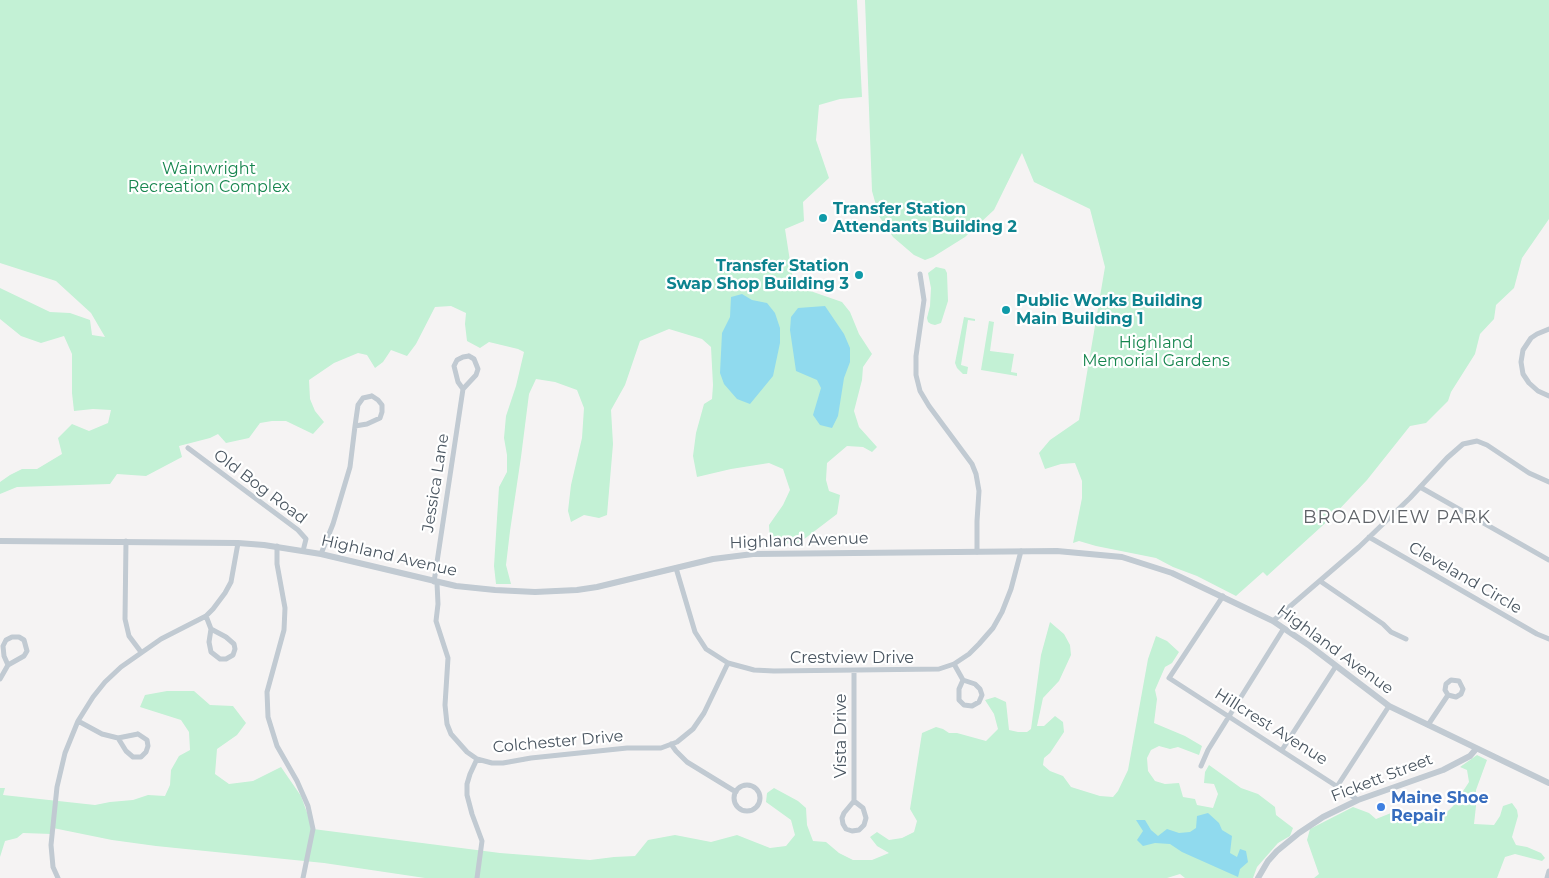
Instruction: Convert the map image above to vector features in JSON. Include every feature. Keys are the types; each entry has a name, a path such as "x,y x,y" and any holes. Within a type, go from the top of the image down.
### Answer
{"street":[{"path":"920,274 924,300 916,356 916,375 920,391 929,406 974,469 979,491 976,521 977,552"},
{"path":"1549,329 1531,338 1523,350 1521,362 1523,374 1529,383 1538,391 1549,396"},
{"name":"Jessica Lane","path":"437,611 435,582 463,389 476,375 478,369 474,360 469,356 457,360 454,366 458,382 463,389"},
{"path":"321,554 333,524 346,481 358,405 363,398 372,396 378,400 382,405 380,418 355,426"},
{"path":"1273,621 1369,537 1457,448 1477,441 1487,445 1529,473 1549,482"},
{"name":"Old Bog Road","path":"188,448 298,530 306,539 303,551"},
{"path":"1420,487 1549,560"},
{"name":"Cleveland Circle","path":"1369,537 1549,639"},
{"name":"Highland Avenue","path":"0,541 238,543 277,546 321,554 435,582 495,590 549,592 597,587 713,559 753,554 1021,551 1078,552 1122,557 1168,571 1273,621 1389,706 1549,783"},
{"path":"126,541 125,619 129,636 142,652"},
{"path":"58,878 53,867 52,845 57,787 65,752 78,721 93,697 121,667 161,639 206,616 222,599 232,576 238,543"},
{"path":"277,546 277,564 285,608 284,630 267,692 268,717 277,746 297,781 310,814 313,829 310,836 310,851 303,878"},
{"name":"Crestview Drive","path":"676,568 695,632 706,649 728,663 754,670 939,669 954,664 979,644 996,623 1010,589 1021,551"},
{"path":"1320,581 1383,624 1391,632 1406,639"},
{"name":"Hillcrest Avenue","path":"1223,596 1169,678 1297,761 1338,785 1358,800"},
{"name":"Colchester Drive","path":"437,611 436,622 448,658 445,705 447,724 451,734 467,752 478,759 492,763 627,748 661,748 677,742 693,729 699,721 717,689 728,663"},
{"path":"206,616 211,630 209,642 211,652 220,659 226,659 233,655 234,644 226,637 211,630"},
{"path":"1201,766 1206,754 1284,628"},
{"path":"0,679 8,665 24,656 27,650 26,645 19,637 12,637 6,640 2,646 8,665"},
{"path":"954,664 963,680 976,684 980,689 982,695 979,702 972,706 964,705 960,700 959,689 963,680"},
{"path":"1282,750 1336,666"},
{"name":"Vista Drive","path":"854,670 854,801"},
{"path":"1428,725 1448,695"},
{"path":"1338,785 1389,706"},
{"path":"78,721 102,734 118,738 138,734 147,740 146,752 141,757 134,757 126,751 118,738"},
{"path":"671,744 687,762 736,792"},
{"name":"Fickett Street","path":"1258,878 1272,856 1299,833 1330,813 1358,800 1443,770 1470,756 1476,749"},
{"path":"477,878 482,840 467,796 467,784 478,759"},
{"path":"743,786 752,786 760,796 756,808 749,811 741,810 734,800 736,792 743,786"},
{"path":"854,801 863,808 866,818 859,830 852,831 846,829 842,818 854,801"},
{"path":"1547,878 1549,872"}],"green space":[{"name":"Wainwright Recreation Complex","path":"0,0 857,0 862,97 840,99 819,105 816,140 829,178 803,202 804,221 785,229 792,274 796,286 842,302 850,312 859,334 872,354 863,367 862,380 854,411 859,427 877,447 872,452 863,447 847,446 827,463 826,480 829,491 840,495 837,514 799,543 781,544 770,542 769,525 783,505 790,490 783,469 769,463 697,477 693,456 696,433 704,404 712,399 711,347 702,339 669,329 640,341 625,385 611,410 613,444 607,515 599,518 584,515 571,522 568,511 571,485 582,438 584,408 577,390 555,382 536,379 529,394 510,531 506,565 511,584 496,584 494,566 499,487 507,472 504,438 506,416 516,386 524,352 489,342 480,348 467,341 466,313 451,306 435,307 416,344 407,356 391,350 383,362 375,368 367,355 358,353 334,363 309,380 310,399 315,411 324,422 313,434 286,421 260,423 249,438 226,443 218,434 179,446 182,457 146,476 117,474 110,484 17,487 0,494 0,482 10,475 22,469 37,469 62,454 58,438 72,424 89,431 108,423 111,410 74,411 72,354 64,336 41,343 21,336 0,319 0,288 50,312 70,313 90,320 92,335 105,337 91,313 56,281 0,263"},
{"name":"Highland Memorial Gardens","path":"865,0 1549,0 1549,219 1522,258 1514,288 1496,305 1494,319 1480,334 1475,354 1451,392 1448,401 1426,423 1410,426 1367,480 1332,517 1267,576 1263,572 1236,596 1156,558 1079,541 1073,543 1082,498 1082,481 1075,463 1061,464 1045,469 1039,453 1050,440 1079,420 1105,267 1090,209 1034,182 1022,153 994,210 965,237 925,260 914,255 893,237 879,216 872,191"},
{"path":"936,267 945,269 947,273 948,301 941,323 935,325 928,322 927,318 931,288 928,273"},
{"path":"964,317 975,319 975,321 968,320 961,365 968,367 967,374 963,374 955,363"},
{"path":"989,321 994,322 990,351 1014,354 1011,372 1017,373 1017,376 981,370"},
{"path":"1050,622 1064,634 1070,645 1071,655 1059,681 1043,698 1037,726 1044,726 1055,716 1063,722 1064,732 1050,753 1044,758 1043,765 1050,771 1063,776 1071,787 1100,796 1113,797 1128,770 1148,659 1156,636 1167,641 1179,652 1172,663 1165,667 1155,690 1157,699 1154,723 1185,736 1202,746 1199,755 1178,747 1170,749 1159,746 1151,750 1147,758 1148,771 1155,781 1165,784 1179,783 1183,797 1195,799 1197,805 1213,808 1218,794 1214,784 1204,783 1205,772 1209,765 1241,788 1258,794 1275,807 1276,815 1293,828 1290,836 1278,843 1257,867 1253,878 1185,878 1180,874 1167,878 425,878 324,863 156,846 112,840 53,828 52,834 23,833 17,838 5,841 0,857 0,788 5,788 3,795 95,805 133,800 148,795 165,796 170,785 171,770 179,756 190,750 189,732 181,720 140,707 145,695 167,691 194,691 210,705 233,706 246,723 237,735 217,749 215,774 229,784 253,781 281,767 301,796 313,829 500,853 590,860 635,856 648,840 675,835 711,842 737,835 770,848 786,846 795,835 791,820 766,802 767,793 774,788 798,801 806,808 807,825 813,841 826,842 839,853 853,860 872,860 889,853 877,846 870,837 877,832 889,840 902,838 914,832 917,821 910,809 922,733 936,727 949,733 957,733 986,741 998,729 994,714 985,700 995,697 1006,702 1009,730 1027,732 1031,729 1041,655"},
{"path":"1477,755 1487,760 1476,790 1474,824 1494,825 1500,816 1503,806 1512,803 1517,810 1518,816 1512,837 1516,845 1541,853 1545,858 1542,861 1515,854 1505,857 1497,878 1314,878 1319,874 1307,840 1310,829 1353,807 1369,813 1376,819 1401,809 1412,816 1423,815 1434,818 1444,815 1454,805 1469,782 1467,770 1460,767"}],"water":[{"path":"742,294 752,300 767,303 775,313 780,328 780,343 773,376 750,404 737,399 724,384 720,373 722,333 730,317 731,297"},
{"path":"825,306 844,334 850,348 850,362 844,378 838,416 832,428 820,425 813,415 821,388 817,380 796,371 790,330 791,317 798,308"},
{"path":"1208,813 1219,823 1222,830 1232,836 1230,853 1237,857 1240,849 1246,851 1248,862 1240,869 1238,877 1182,852 1170,844 1155,843 1143,846 1137,840 1143,831 1136,820 1145,820 1151,830 1158,836 1167,829 1179,833 1190,832 1196,828 1197,816"}],"place":[{"name":"Transfer Station Attendants Building 2","path":"823,218"},
{"name":"Transfer Station Swap Shop Building 3","path":"859,275"},
{"name":"Public Works Building Main Building 1","path":"1006,310"},
{"name":"Maine Shoe Repair","path":"1381,807"}],"district":[{"name":"BROADVIEW PARK","path":"1397,518"}]}
